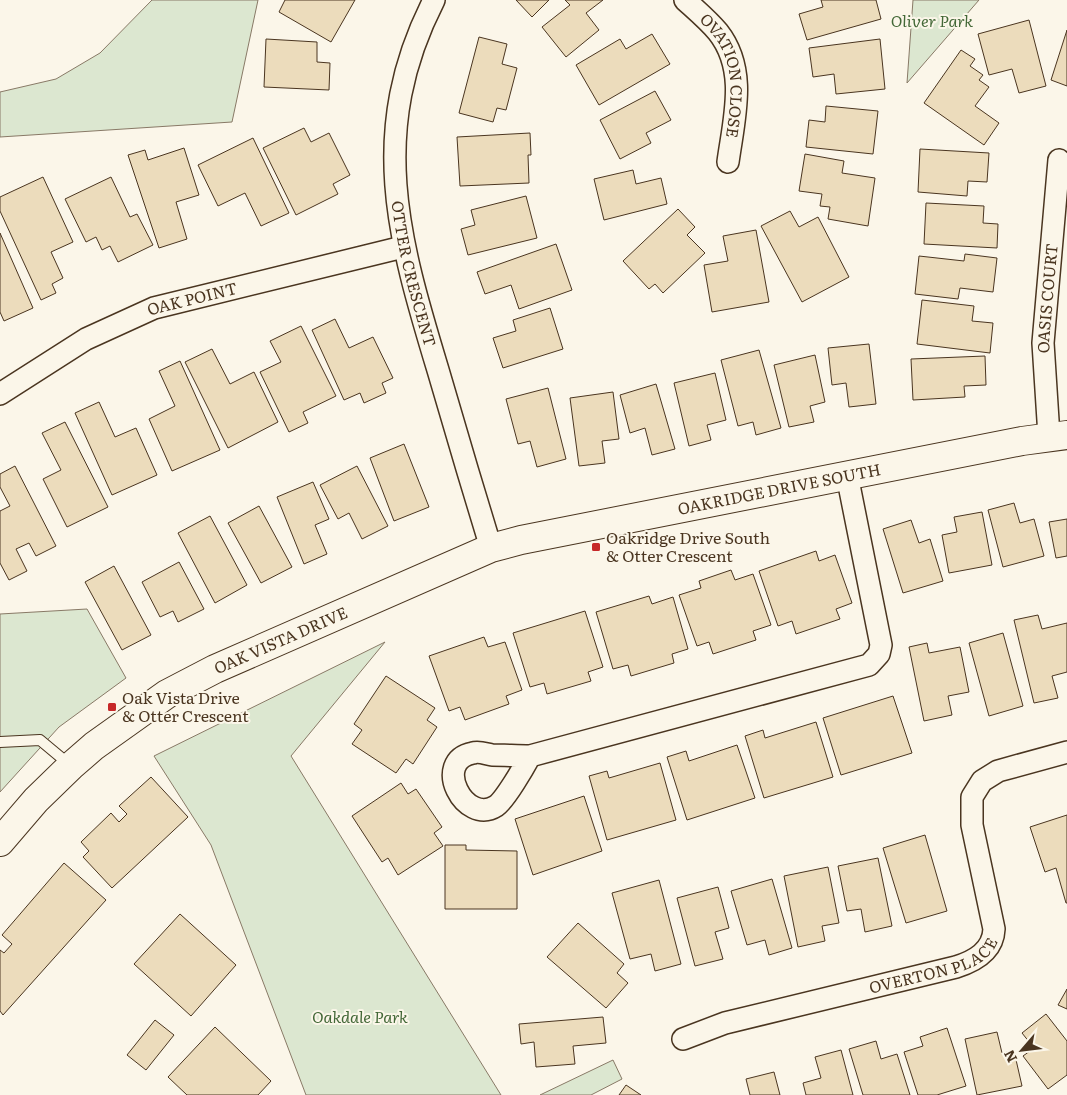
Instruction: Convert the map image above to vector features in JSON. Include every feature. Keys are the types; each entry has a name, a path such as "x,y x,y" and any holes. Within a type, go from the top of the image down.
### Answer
{"street":[{"name":"OTTER CRESCENT","path":"434,0 410,56 403,78 397,115 394,155 395,188 403,247 491,548"},
{"name":"OVATION CLOSE","path":"685,0 719,33 737,71 737,97 728,162"},
{"name":"OASIS COURT","path":"1058,436 1043,343 1059,160"},
{"name":"OAK POINT","path":"0,394 86,339 154,308 403,247"},
{"name":"OAKRIDGE DRIVE SOUTH","path":"491,548 848,475 1058,436"},
{"path":"530,756 868,665 879,654 882,645 848,475"},
{"name":"OAK VISTA DRIVE","path":"0,842 36,800 70,766 167,694 194,679 491,548"},
{"name":"OVERTON PLACE","path":"683,1039 725,1023 956,967 983,954 992,942 994,929 972,825 972,797 982,781 998,771 1067,752"}],"lane":[{"path":"0,742 40,740 70,766"}],"green space":[{"path":"152,0 258,0 232,122 0,137 0,92 56,79 100,53"},
{"name":"Oliver Park","path":"913,0 979,0 907,83"},
{"path":"87,609 126,678 59,727 0,792 0,614"},
{"name":"Oakdale Park","path":"385,642 291,756 501,1095 306,1095 211,845 154,756"},
{"path":"613,1060 622,1079 591,1095 540,1095"}],"building":[{"path":"285,0 355,0 331,42 279,12"},
{"path":"516,0 549,0 532,17"},
{"path":"565,0 603,0 586,13 599,30 566,57 542,27 570,5"},
{"path":"821,0 876,0 881,19 807,40 799,14 823,7"},
{"path":"1029,20 1046,86 1019,93 1012,69 989,75 978,34"},
{"path":"1067,30 1067,86 1051,80"},
{"path":"652,34 670,64 599,105 576,65 620,39 626,49"},
{"path":"479,37 507,44 502,64 517,68 506,110 497,108 493,122 459,113"},
{"path":"266,39 317,42 317,62 330,63 329,90 264,87"},
{"path":"880,39 885,89 836,94 834,74 813,77 809,48"},
{"path":"961,50 975,59 970,66 983,75 979,80 989,87 975,106 999,123 984,145 924,103"},
{"path":"655,91 671,120 646,133 651,143 620,159 600,120"},
{"path":"826,106 878,111 873,154 806,147 809,120 825,122"},
{"path":"304,128 311,142 329,133 350,175 333,184 338,194 296,215 263,148"},
{"path":"530,133 531,155 528,155 529,183 460,186 457,137"},
{"path":"253,138 289,213 261,226 245,193 218,206 198,165"},
{"path":"184,148 199,195 176,202 187,239 159,248 128,155 145,150 148,160"},
{"path":"920,149 989,153 987,182 968,181 967,196 918,192"},
{"path":"805,154 844,161 842,173 875,178 868,226 828,219 830,207 820,206 822,194 799,191"},
{"path":"633,170 636,184 661,178 667,204 604,220 594,179"},
{"path":"43,177 73,242 51,252 63,278 52,284 56,293 41,300 0,211 0,197"},
{"path":"111,177 130,217 137,214 153,245 118,262 110,246 102,250 96,237 86,242 65,199"},
{"path":"526,196 537,238 468,255 461,229 475,225 471,210"},
{"path":"926,203 984,206 983,223 998,224 997,248 924,244"},
{"path":"678,209 695,227 687,235 705,253 663,293 655,284 649,289 623,261"},
{"path":"790,211 799,227 818,217 849,277 802,302 761,226"},
{"path":"756,230 769,302 712,312 704,265 728,261 723,236"},
{"path":"0,233 33,308 4,321 0,312"},
{"path":"556,244 572,290 519,309 511,285 485,294 477,272"},
{"path":"965,254 997,258 993,292 960,288 958,299 915,294 919,256 964,261"},
{"path":"922,300 974,306 972,321 993,323 990,353 917,344"},
{"path":"550,308 563,349 503,368 493,338 516,331 513,320"},
{"path":"335,319 349,348 373,337 393,378 382,383 386,393 364,403 360,393 344,400 312,330"},
{"path":"301,326 336,396 303,412 308,423 289,432 260,372 281,362 270,341"},
{"path":"869,344 876,404 849,407 846,383 832,385 828,348"},
{"path":"212,349 230,384 254,372 278,422 228,448 185,362"},
{"path":"759,350 781,428 756,435 753,422 738,426 721,360"},
{"path":"815,355 825,402 810,406 814,422 789,427 774,365"},
{"path":"985,356 986,385 964,386 965,397 913,400 911,359"},
{"path":"180,361 220,450 172,471 149,419 175,406 159,371"},
{"path":"715,373 726,420 707,425 711,440 689,446 674,383"},
{"path":"656,384 675,449 652,455 645,428 630,433 620,395"},
{"path":"548,388 566,459 537,467 530,441 518,444 506,399"},
{"path":"613,392 619,439 602,441 605,463 579,466 570,398"},
{"path":"99,402 115,437 136,428 157,475 112,495 75,413"},
{"path":"65,422 108,507 67,527 43,479 61,470 42,433"},
{"path":"404,444 429,507 394,521 370,458"},
{"path":"15,466 56,546 36,556 29,543 16,549 27,571 9,580 0,563 0,511 10,506 0,487 0,474"},
{"path":"357,466 388,526 362,539 349,513 338,519 320,485"},
{"path":"313,482 329,519 315,525 327,554 304,564 277,497"},
{"path":"1014,503 1020,523 1034,519 1044,556 1003,567 988,510"},
{"path":"259,506 292,567 261,583 228,523"},
{"path":"982,512 992,565 949,573 942,535 957,532 954,517"},
{"path":"210,516 247,585 215,603 178,533"},
{"path":"1067,519 1067,556 1056,558 1049,522"},
{"path":"911,520 919,543 930,539 943,581 903,593 883,529"},
{"path":"816,551 819,561 835,555 852,603 836,609 840,619 796,634 792,621 778,626 759,571"},
{"path":"179,562 204,609 178,622 173,611 160,617 142,582"},
{"path":"114,566 151,635 122,650 85,582"},
{"path":"731,570 735,580 753,574 771,625 753,631 756,640 713,654 709,642 697,646 679,595 701,588 699,581"},
{"path":"649,596 652,604 673,597 688,649 672,654 674,663 631,676 628,665 613,669 596,612"},
{"path":"585,611 603,667 588,672 591,681 547,694 544,683 530,687 513,633"},
{"path":"1038,615 1042,629 1067,623 1067,672 1052,676 1058,698 1034,703 1014,620"},
{"path":"1003,633 1023,706 989,716 969,643"},
{"path":"484,637 488,647 505,642 522,690 506,696 509,704 465,720 460,707 449,711 429,656"},
{"path":"927,643 929,653 960,647 969,692 948,696 952,715 924,721 909,647"},
{"path":"386,676 435,708 427,720 437,727 413,764 406,759 396,773 352,744 362,730 354,724"},
{"path":"893,696 912,753 841,775 823,718"},
{"path":"816,722 833,777 764,798 745,736 763,730 765,738"},
{"path":"737,745 755,798 687,820 667,757 686,751 689,761"},
{"path":"660,763 676,820 607,840 589,776 607,771 609,778"},
{"path":"151,777 188,817 112,888 83,857 89,851 81,842 111,813 119,822 127,814 119,806"},
{"path":"401,783 408,794 416,789 442,827 434,833 443,846 398,875 388,858 382,862 352,816"},
{"path":"584,796 602,851 533,875 515,819"},
{"path":"1067,815 1066,903 1056,868 1045,872 1030,827"},
{"path":"925,835 947,911 906,923 883,848"},
{"path":"445,845 466,845 466,850 517,851 517,909 445,909"},
{"path":"878,858 892,926 865,932 861,909 847,911 838,866"},
{"path":"64,863 106,900 3,1015 0,1011 0,950 4,953 12,944 2,935"},
{"path":"828,867 839,923 822,926 825,941 798,947 784,876"},
{"path":"772,879 792,948 769,955 765,940 747,945 731,891"},
{"path":"659,880 681,964 655,971 651,954 630,959 612,893"},
{"path":"718,887 729,928 715,932 723,959 695,966 677,898"},
{"path":"180,914 236,965 191,1016 134,964"},
{"path":"578,923 624,964 617,973 628,983 606,1008 547,957"},
{"path":"1067,989 1067,1009 1058,1005"},
{"path":"1046,1014 1067,1041 1067,1075 1048,1089 1023,1056 1034,1048 1022,1033"},
{"path":"603,1017 606,1043 573,1046 575,1064 536,1067 534,1042 521,1044 519,1024"},
{"path":"155,1020 174,1035 146,1070 127,1055"},
{"path":"215,1027 271,1081 258,1095 187,1095 168,1077"},
{"path":"947,1028 966,1086 937,1095 918,1095 904,1052 923,1046 920,1037"},
{"path":"997,1032 1002,1053 1014,1051 1022,1086 977,1095 965,1039"},
{"path":"876,1041 881,1059 897,1054 910,1095 863,1095 849,1049"},
{"path":"841,1050 853,1095 806,1095 803,1083 821,1078 815,1057"},
{"path":"774,1072 780,1095 750,1095 746,1079"},
{"path":"626,1085 641,1095 619,1095"}],"place":[{"name":"Oakridge Drive South & Otter Crescent","path":"596,547"},
{"name":"Oak Vista Drive & Otter Crescent","path":"112,707"}]}
